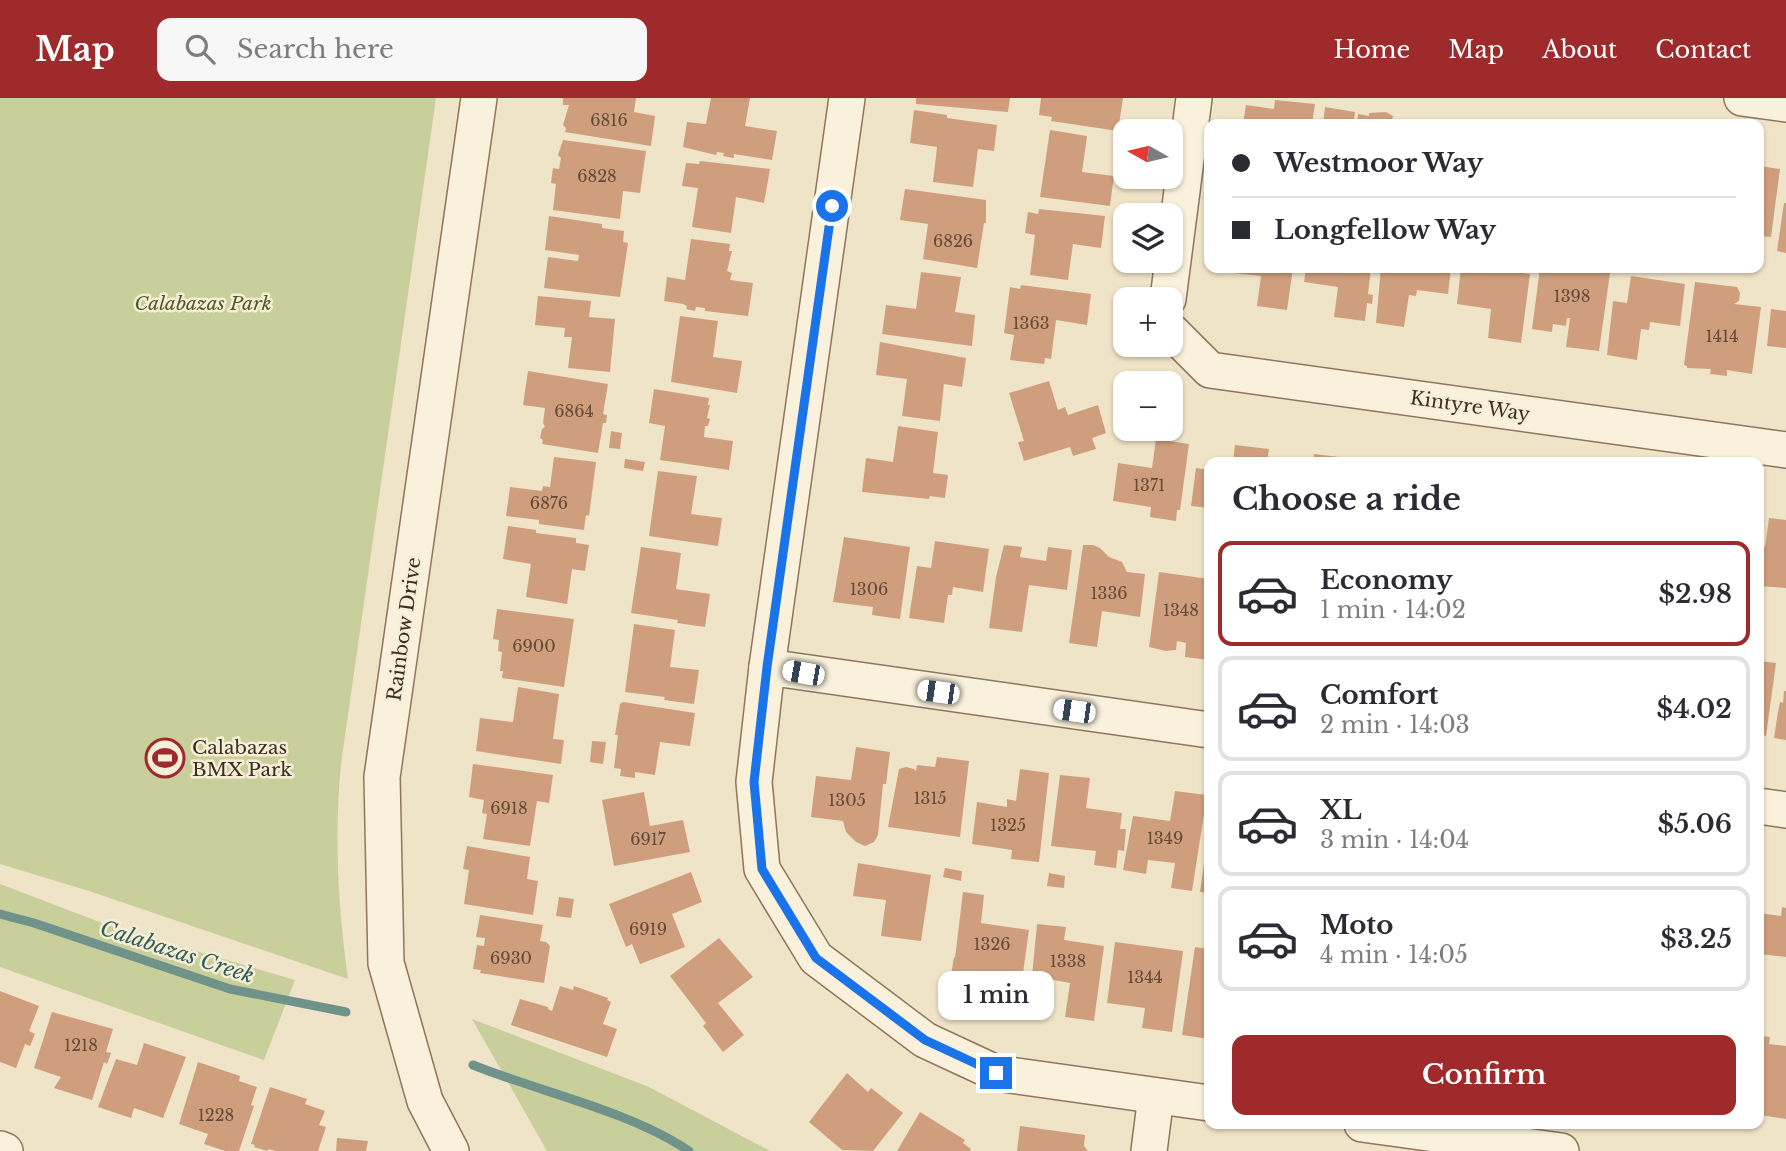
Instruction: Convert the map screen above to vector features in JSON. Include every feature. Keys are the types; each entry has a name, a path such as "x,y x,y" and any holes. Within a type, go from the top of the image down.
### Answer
{"street":[{"name":"Rainbow Drive","path":"451,1151 425,1101 386,963 382,777 479,98"},
{"path":"847,98 767,667 754,782 762,869 816,958 925,1040 996,1073 1204,1102"},
{"path":"1170,287 1194,98"},
{"path":"1742,98 1786,104"},
{"name":"Kintyre Way","path":"1183,343 1210,370 1786,450"},
{"path":"767,667 1204,729"},
{"path":"1764,807 1786,810"},
{"path":"1149,1151 1156,1096"},
{"path":"1391,1129 1490,1146 1560,1151"}],"green space":[{"name":"Calabazas Park","path":"0,98 436,98 341,764 338,872 348,979 89,891 0,864"},
{"path":"0,884 110,926 295,980 264,1060 0,967"},
{"path":"472,1019 649,1087 770,1151 547,1151"}],"building":[{"path":"563,98 636,98 634,112 655,116 651,146 565,132 563,125 569,105 563,105"},
{"path":"711,98 750,98 745,126 777,131 772,160 734,154 734,158 723,156 724,153 717,152 716,155 683,147 687,122 706,124"},
{"path":"916,98 1010,98 1008,112 916,104"},
{"path":"1041,98 1123,98 1120,119 1113,119 1113,130 1051,121 1052,117 1039,115"},
{"path":"1275,100 1315,104 1313,119 1244,119 1246,105 1274,109"},
{"path":"1325,107 1355,112 1354,119 1324,119"},
{"path":"914,110 997,125 994,151 978,149 973,187 933,182 937,147 910,143"},
{"path":"1386,112 1393,116 1392,119 1357,119 1358,114 1369,116 1369,113"},
{"path":"1050,130 1087,136 1082,172 1113,176 1110,206 1040,197"},
{"path":"563,140 646,151 640,193 623,191 620,219 553,210 556,184 551,183 553,168 559,169 561,158 558,155"},
{"path":"700,161 770,169 764,203 736,197 731,233 692,227 698,188 682,186 686,163 699,164"},
{"path":"1764,167 1780,169 1771,237 1764,236"},
{"path":"905,189 986,200 986,223 977,268 923,259 928,224 900,220"},
{"path":"1786,203 1786,253 1777,251"},
{"path":"1039,209 1105,216 1101,248 1073,244 1068,280 1030,275 1035,235 1025,233 1028,212 1038,214"},
{"path":"549,216 602,224 602,228 624,231 623,242 628,243 620,297 544,288 548,257 578,261 579,255 545,250"},
{"path":"691,239 730,244 729,251 732,251 727,271 732,273 730,280 753,283 748,316 705,311 705,308 696,307 695,311 686,309 687,306 683,304 664,301 667,277 685,280"},
{"path":"921,272 961,277 955,312 975,315 972,346 882,334 886,305 916,309"},
{"path":"1234,273 1292,273 1287,310 1257,306 1261,276"},
{"path":"1305,273 1370,273 1368,294 1373,295 1372,304 1367,303 1365,321 1334,317 1338,287 1304,282"},
{"path":"1381,273 1450,273 1448,294 1417,290 1416,296 1409,295 1404,327 1376,323"},
{"path":"1460,273 1530,274 1521,343 1488,338 1491,309 1457,304"},
{"path":"1539,273 1610,273 1599,351 1566,347 1570,318 1567,318 1566,326 1553,324 1552,332 1532,329"},
{"path":"1631,276 1685,284 1680,326 1650,322 1649,330 1641,329 1637,360 1607,355 1613,301 1627,303"},
{"path":"1695,282 1737,287 1740,293 1739,301 1734,304 1761,307 1752,374 1727,370 1727,376 1710,374 1711,369 1687,368 1684,365"},
{"path":"1021,285 1091,294 1087,325 1056,320 1051,359 1045,358 1044,364 1010,360 1014,335 1004,333 1010,287 1020,289"},
{"path":"538,296 591,301 589,317 615,319 610,372 568,368 572,337 564,337 565,328 535,325"},
{"path":"1771,309 1786,311 1786,348 1767,346"},
{"path":"680,316 718,321 713,357 742,361 737,393 671,382"},
{"path":"880,342 966,358 962,387 944,384 940,421 902,416 907,379 876,375"},
{"path":"528,371 608,384 603,414 607,415 606,423 603,423 598,453 542,444 543,440 540,438 545,427 545,408 523,405"},
{"path":"1049,381 1058,410 1065,407 1068,415 1098,405 1106,433 1092,438 1096,449 1073,456 1070,447 1024,461 1018,442 1024,441 1009,393"},
{"path":"654,389 709,398 707,418 710,419 708,426 705,426 704,437 733,441 729,470 660,460 665,426 649,423"},
{"path":"898,426 938,432 933,473 948,475 945,498 930,496 929,499 862,492 866,458 893,462"},
{"path":"611,431 622,433 620,449 609,448"},
{"path":"1156,441 1189,444 1180,510 1177,510 1176,521 1150,517 1151,507 1113,501 1118,463 1152,468"},
{"path":"1235,445 1269,449 1268,457 1234,457"},
{"path":"1314,454 1339,457 1314,457"},
{"path":"554,457 596,462 589,516 586,515 584,530 506,516 510,487 542,491 543,486 550,487"},
{"path":"625,459 645,462 643,471 624,468"},
{"path":"1196,468 1204,469 1204,507 1191,506"},
{"path":"658,471 697,476 691,514 722,518 718,546 649,536"},
{"path":"1769,518 1786,520 1786,588 1764,586"},
{"path":"508,526 576,538 576,543 589,545 585,571 572,569 567,604 526,597 531,564 503,559"},
{"path":"844,537 910,547 900,619 872,615 873,607 833,602"},
{"path":"935,541 989,549 983,592 953,587 952,595 948,595 944,623 909,618 917,566 931,568"},
{"path":"1004,545 1022,547 1020,557 1046,561 1048,547 1072,550 1067,590 1029,585 1022,632 989,628 996,577"},
{"path":"1083,545 1100,548 1109,557 1122,562 1127,572 1145,574 1140,617 1102,611 1097,647 1069,643"},
{"path":"641,547 681,553 676,589 710,594 705,627 631,613"},
{"path":"1159,572 1204,578 1204,659 1185,657 1186,643 1177,641 1176,650 1149,647"},
{"path":"497,609 574,619 564,687 502,678 502,652 498,651 499,640 493,639"},
{"path":"634,624 675,630 670,667 699,670 694,704 625,692"},
{"path":"1764,662 1776,663 1764,735"},
{"path":"518,687 559,694 553,739 564,740 561,764 476,751 480,718 513,722"},
{"path":"1786,691 1786,740 1774,738"},
{"path":"623,702 695,713 690,746 660,742 655,775 635,772 635,778 620,776 621,769 614,768 618,735 615,735 620,704"},
{"path":"592,741 606,742 603,764 590,762"},
{"path":"856,747 890,752 886,784 883,784 878,835 874,842 865,846 856,842 846,832 843,821 811,817 816,776 851,780"},
{"path":"937,757 969,761 960,837 888,827 899,769 906,767 916,771 917,765 935,767"},
{"path":"473,764 553,775 549,803 537,801 530,846 483,839 487,814 482,813 484,800 469,797"},
{"path":"1020,769 1049,773 1039,862 1011,859 1012,850 972,844 977,802 1007,807 1007,799 1016,801"},
{"path":"1060,775 1090,778 1086,808 1122,813 1120,829 1126,829 1124,851 1118,850 1116,868 1094,865 1096,851 1051,846"},
{"path":"1175,791 1204,795 1204,814 1192,891 1171,888 1175,863 1148,860 1146,874 1123,870 1133,816 1170,821"},
{"path":"644,792 650,826 683,820 690,852 614,866 602,800"},
{"path":"467,846 530,857 527,879 538,881 533,915 464,904 469,870 463,869"},
{"path":"858,863 931,875 921,941 881,936 886,900 853,896"},
{"path":"1204,864 1204,892 1200,892"},
{"path":"945,868 962,871 961,881 943,877"},
{"path":"691,872 702,902 672,914 685,947 640,964 632,944 626,947 609,904"},
{"path":"1049,873 1065,876 1064,888 1047,886"},
{"path":"963,892 984,895 981,923 1029,930 1018,1009 985,1005 985,1000 964,997 965,989 949,987"},
{"path":"559,897 574,899 571,918 556,916"},
{"path":"1782,907 1786,908 1786,957 1764,955 1764,914 1781,916"},
{"path":"480,915 543,925 540,941 550,946 544,983 480,973 481,970 473,969 477,945 484,946 485,938 476,937"},
{"path":"1037,924 1066,927 1064,940 1104,946 1094,1021 1065,1017 1070,983 1032,976"},
{"path":"719,938 753,977 718,1003 744,1035 723,1052 703,1026 706,1023 670,976"},
{"path":"1115,942 1183,951 1172,1032 1142,1028 1145,1008 1107,1003"},
{"path":"1195,947 1204,948 1204,1038 1182,1035"},
{"path":"560,986 573,990 574,986 608,998 611,1002 603,1024 617,1029 607,1057 511,1025 520,999 548,1007 552,1011"},
{"path":"0,991 39,1006 29,1031 35,1034 30,1046 25,1044 16,1068 0,1062"},
{"path":"52,1012 113,1029 106,1052 111,1053 107,1064 104,1062 92,1100 54,1088 61,1077 34,1068"},
{"path":"1764,1036 1770,1037 1769,1044 1786,1046 1786,1119 1764,1116"},
{"path":"144,1043 186,1057 163,1118 134,1108 131,1118 98,1107 116,1059 137,1065"},
{"path":"198,1062 240,1076 239,1081 257,1087 251,1105 254,1106 239,1151 225,1151 204,1144 208,1134 179,1124"},
{"path":"847,1073 868,1092 871,1088 903,1113 873,1151 842,1150 809,1122"},
{"path":"270,1087 307,1099 305,1104 325,1111 319,1125 326,1127 318,1151 267,1151 251,1144"},
{"path":"920,1112 965,1140 963,1143 970,1151 897,1151"},
{"path":"1020,1126 1085,1135 1084,1146 1088,1151 1017,1151"},
{"path":"337,1138 368,1141 366,1151 336,1151"}],"waterway":[{"name":"Calabazas Creek","path":"0,914 230,989 346,1012"},
{"name":"Calabazas Creek","path":"473,1065 640,1124 689,1151"}],"place":[{"name":"Calabazas BMX Park","path":"165,758"}],"route":[{"path":"832,206 767,667 754,782 762,869 816,958 925,1040 996,1073"}]}
